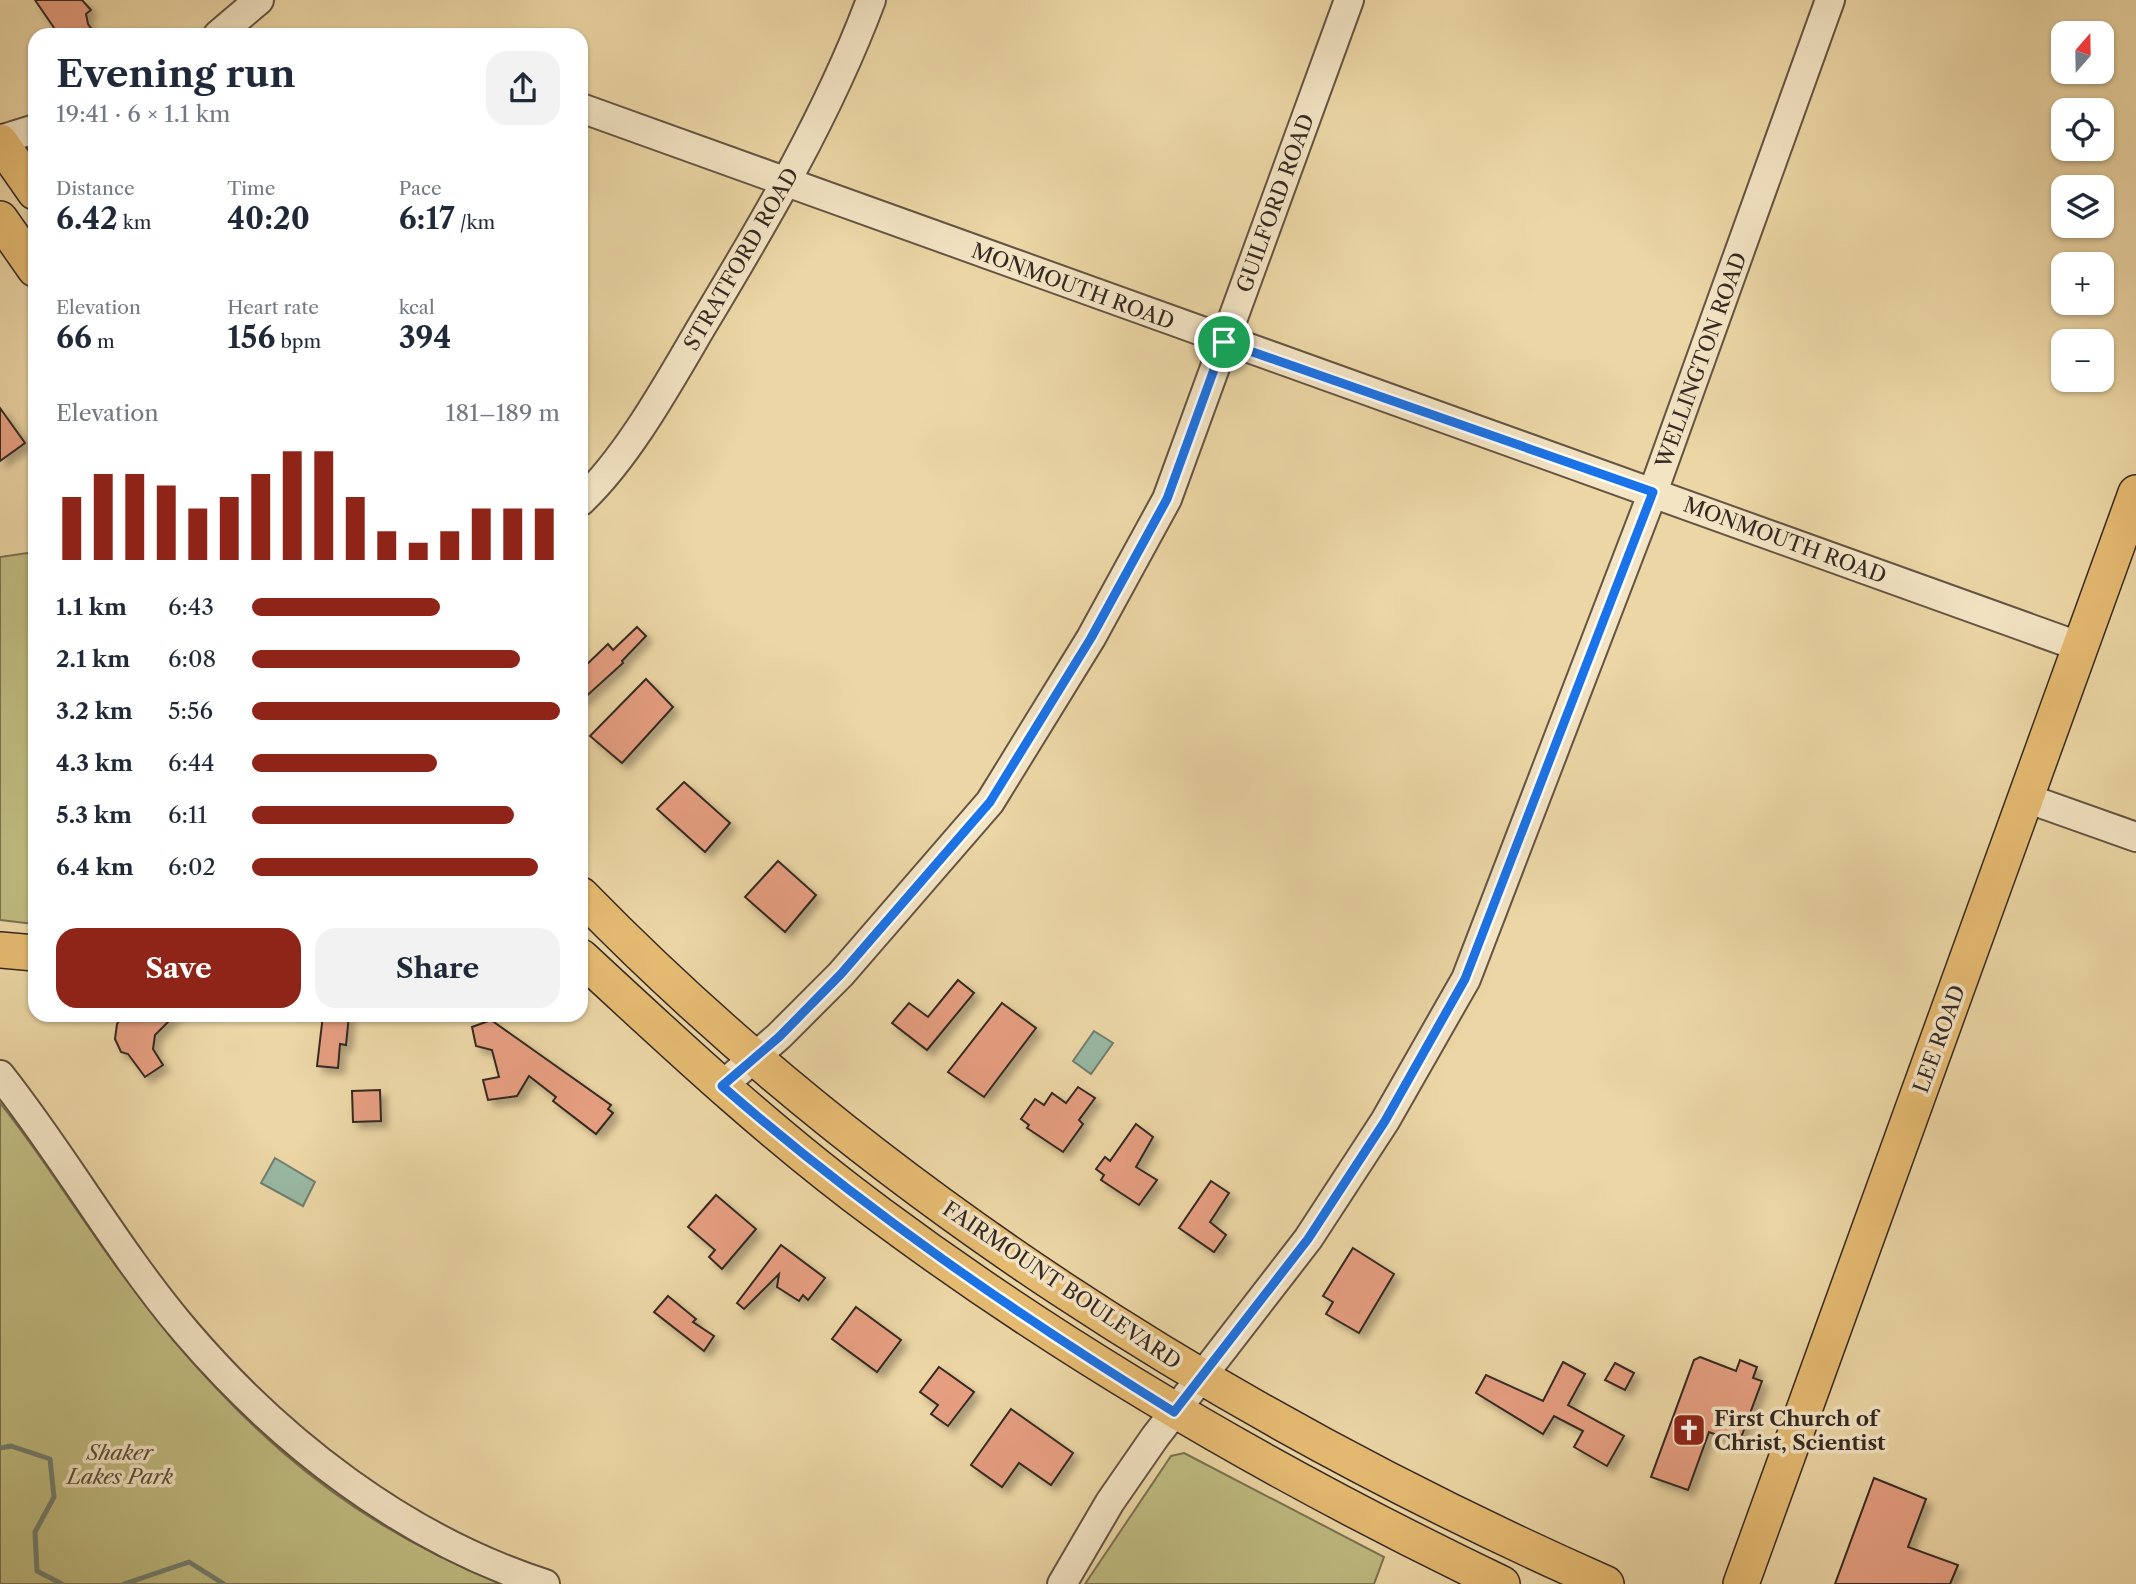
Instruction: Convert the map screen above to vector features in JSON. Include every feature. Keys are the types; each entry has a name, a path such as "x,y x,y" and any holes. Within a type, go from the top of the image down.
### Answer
{"main road":[{"path":"0,141 28,182"},
{"path":"0,219 28,259"},
{"name":"LEE ROAD","path":"1741,1584 2136,493"},
{"name":"FAIRMOUNT BOULEVARD","path":"589,913 755,1058 874,1155 1004,1250 1201,1377 1383,1477 1606,1584"},
{"path":"0,950 28,953"},
{"name":"FAIRMOUNT BOULEVARD","path":"588,963 722,1086 830,1177 1044,1330 1174,1412 1324,1495 1502,1584"}],"street":[{"path":"226,28 259,0"},
{"name":"STRATFORD ROAD","path":"588,494 599,484 670,381 788,182 871,0"},
{"name":"GUILFORD ROAD","path":"722,1086 806,1012 887,923 990,802 1036,731 1167,499 1349,0"},
{"name":"WELLINGTON ROAD","path":"1062,1584 1110,1502 1174,1412 1308,1239 1385,1121 1465,979 1653,492 1830,0"},
{"name":"MONMOUTH ROAD","path":"588,111 1224,342 1653,492 2081,647"},
{"path":"0,141 28,131"},
{"path":"2026,797 2136,837"},
{"path":"0,1075 42,1128 111,1231 186,1331 265,1414 356,1489 450,1545 545,1584"}],"green space":[{"path":"28,553 28,923 0,920 0,557"},
{"name":"Shaker Lakes Park","path":"0,1103 151,1312 236,1409 282,1452 331,1491 384,1526 441,1557 503,1584 0,1584"},
{"path":"1184,1453 1384,1557 1374,1584 1085,1584 1171,1456"}],"shaded area":[{"path":"1094,1031 1113,1043 1091,1074 1073,1061"},
{"path":"275,1158 315,1182 303,1206 261,1183"}],"building":[{"path":"35,0 82,0 91,10 86,14 91,28 54,28"},
{"path":"0,408 25,443 0,461"},
{"path":"637,627 646,636 623,663 588,695 588,663 608,644 613,650"},
{"path":"646,679 673,707 622,763 590,736"},
{"path":"684,782 730,823 705,852 657,809"},
{"path":"778,861 816,895 785,932 745,897"},
{"path":"958,980 974,993 927,1050 892,1023 909,1003 928,1017"},
{"path":"1002,1003 1036,1028 984,1097 948,1072"},
{"path":"168,1022 155,1035 153,1049 163,1065 145,1077 128,1054 121,1052 115,1039 117,1024"},
{"path":"322,1022 348,1022 346,1045 340,1044 338,1068 317,1066"},
{"path":"494,1022 611,1105 608,1109 613,1113 596,1134 553,1101 556,1097 529,1076 517,1096 488,1100 483,1080 499,1077 492,1050 476,1046 472,1027"},
{"path":"1078,1087 1095,1098 1079,1120 1083,1124 1063,1152 1027,1128 1029,1125 1021,1119 1035,1099 1044,1105 1052,1093 1066,1103"},
{"path":"380,1090 381,1121 353,1122 352,1091"},
{"path":"1136,1124 1153,1137 1136,1167 1157,1180 1139,1205 1101,1180 1104,1175 1096,1169 1105,1157 1110,1161"},
{"path":"1211,1181 1229,1193 1210,1222 1226,1235 1214,1252 1179,1228"},
{"path":"716,1195 756,1229 722,1269 709,1257 715,1250 688,1227"},
{"path":"781,1245 825,1278 808,1300 803,1295 799,1301 777,1287 779,1274 744,1309 737,1303"},
{"path":"1353,1248 1394,1274 1359,1333 1326,1314 1333,1302 1323,1296"},
{"path":"668,1296 696,1319 693,1322 714,1336 704,1351 654,1312"},
{"path":"856,1307 901,1340 877,1372 832,1339"},
{"name":"First Church of Christ, Scientist","path":"1700,1357 1736,1371 1740,1360 1757,1367 1753,1378 1762,1381 1739,1443 1709,1432 1688,1490 1651,1477 1694,1360"},
{"path":"1563,1362 1585,1374 1568,1405 1624,1436 1607,1466 1574,1447 1583,1431 1554,1416 1543,1434 1476,1393 1486,1375 1543,1401"},
{"path":"1615,1363 1634,1373 1625,1390 1605,1380"},
{"path":"939,1367 974,1392 948,1426 931,1414 938,1405 920,1392"},
{"path":"1011,1409 1073,1453 1051,1485 1019,1463 1002,1487 971,1465"},
{"path":"1874,1478 1926,1499 1908,1547 1958,1565 1950,1584 1835,1584"}],"waterway":[{"path":"0,1448 11,1446 50,1459 54,1497 35,1532 37,1571 62,1584"},
{"path":"124,1584 189,1562 224,1584"}],"place":[{"name":"First Church of Christ, Scientist","path":"1689,1430"}],"route":[{"path":"1224,342 1653,492 1465,979 1385,1121 1308,1239 1174,1412 970,1280 820,1168 722,1086 806,1012 887,923 990,802 1091,638 1167,499 1224,342"}]}
